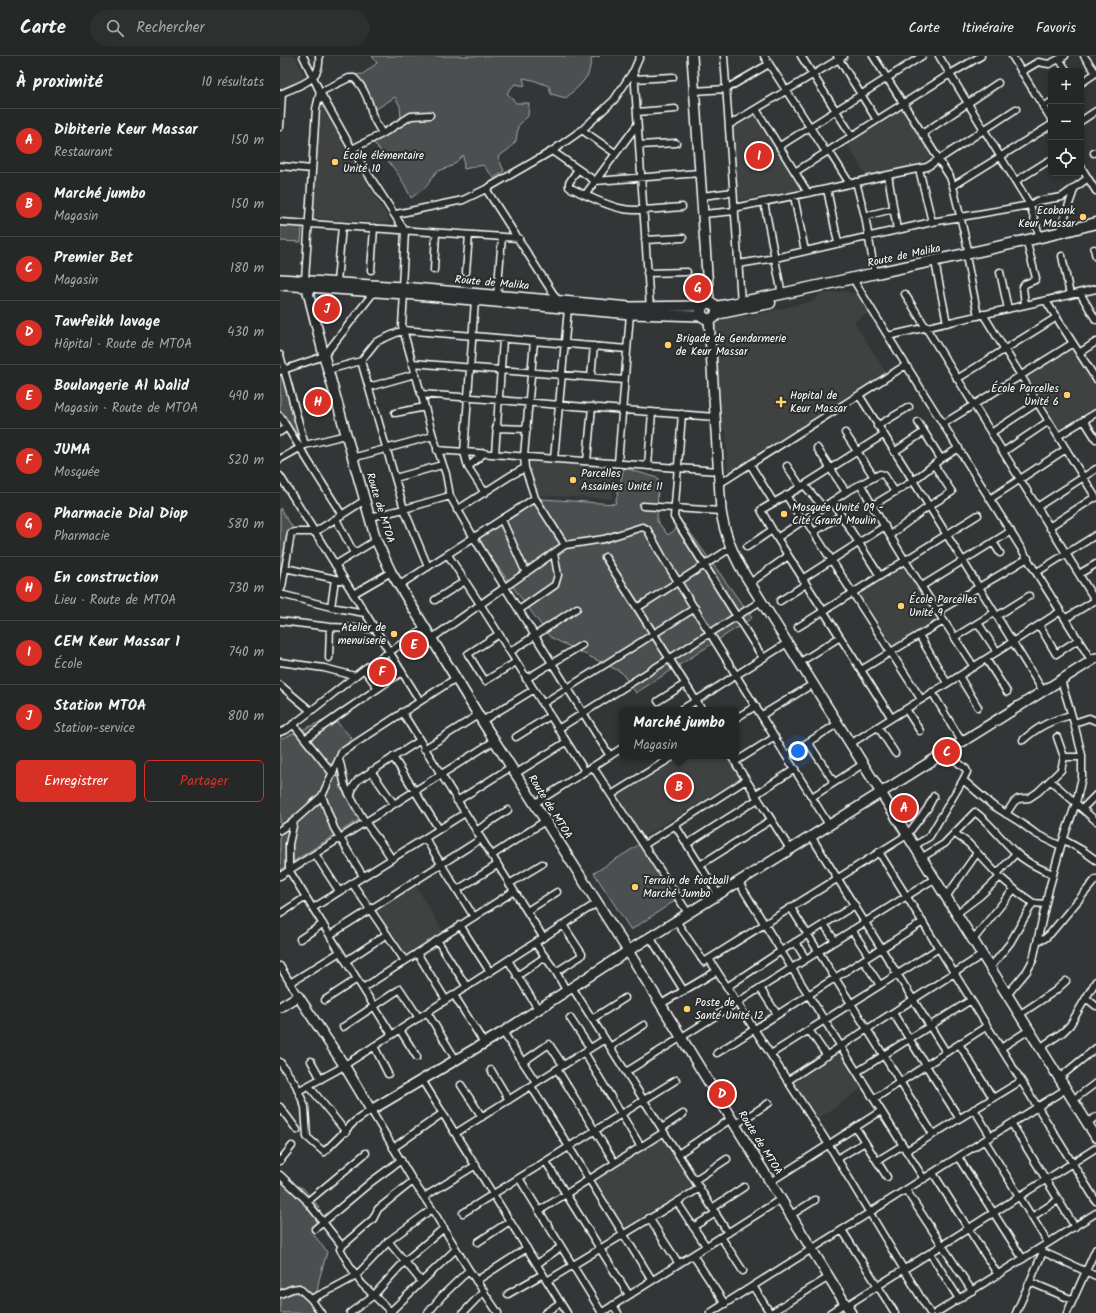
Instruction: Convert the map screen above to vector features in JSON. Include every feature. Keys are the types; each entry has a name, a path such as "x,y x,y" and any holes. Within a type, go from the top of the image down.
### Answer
{"main road":[{"name":"Route de Malika","path":"709,311 792,299 936,267 1096,223"},
{"name":"Route de Malika","path":"709,311 741,302 782,295 875,274 1028,247 1096,230"}],"street":[{"path":"303,56 320,92 352,149 396,214 405,231 402,326 437,450 446,474 450,496 474,538 610,756"},
{"path":"280,127 281,94 313,78 319,67 319,56"},
{"path":"396,214 463,200 486,189 552,151 582,130 614,100 634,70 640,56"},
{"path":"692,56 721,511 724,529 731,548 750,583 799,663 1096,1138"},
{"path":"724,56 741,302"},
{"path":"764,56 827,152 853,183 865,216 875,274"},
{"path":"801,56 852,136"},
{"path":"872,56 950,177 960,217 980,315 1005,349 1096,498 1049,526"},
{"path":"780,146 922,56"},
{"path":"939,56 1030,205 1040,238"},
{"path":"795,172 981,56"},
{"path":"1012,56 1048,114"},
{"path":"1084,56 1096,73 1084,81"},
{"path":"728,125 813,75 840,57 877,120"},
{"path":"1021,72 1038,62 1047,64 1062,58 1065,68"},
{"path":"694,91 726,89 769,64"},
{"path":"634,70 650,308"},
{"path":"634,79 673,77"},
{"path":"320,92 349,78 354,78 362,87 372,114 382,134"},
{"path":"922,134 998,82"},
{"path":"305,284 316,109 320,92"},
{"path":"1044,107 1048,104"},
{"path":"636,112 675,109"},
{"path":"756,109 808,193"},
{"path":"703,214 734,209 927,167 1016,109"},
{"path":"1084,119 1096,111"},
{"path":"352,149 382,134 412,116 430,115"},
{"path":"585,195 637,125"},
{"path":"953,186 1048,127"},
{"path":"582,130 615,153"},
{"path":"639,145 676,143"},
{"path":"552,151 595,181 700,173"},
{"path":"1016,181 1048,161"},
{"path":"280,166 312,168"},
{"path":"578,169 568,185 585,195 624,209 682,207"},
{"path":"919,169 932,222"},
{"path":"1084,172 1096,189"},
{"path":"888,175 897,230"},
{"path":"738,264 775,258 932,222 1030,205 1037,201 1062,197 1088,178"},
{"path":"1059,233 1075,187"},
{"path":"486,189 519,238 558,301"},
{"path":"827,189 838,243"},
{"path":"702,196 733,192"},
{"path":"794,196 804,251"},
{"path":"764,202 782,295"},
{"path":"865,216 893,209"},
{"path":"280,222 519,238"},
{"path":"337,282 342,226"},
{"path":"370,270 374,228"},
{"path":"434,270 436,233"},
{"path":"466,272 470,235"},
{"path":"497,296 502,237"},
{"path":"645,240 683,238"},
{"path":"1025,305 1023,287 1025,284 1035,280 1036,278 1028,247"},
{"path":"1094,249 1096,257"},
{"path":"1062,256 1070,295"},
{"path":"936,267 947,323"},
{"path":"648,273 687,272"},
{"path":"1000,272 1008,309"},
{"name":"Route de Malika","path":"280,278 305,284 374,292 403,291 497,296 709,311"},
{"name":"Route de Malika","path":"280,285 337,282 475,300 630,314 709,311"},
{"name":"Route de MTOA","path":"305,284 352,458 376,540 398,586 494,741 628,951 848,1307"},
{"path":"280,1062 294,1081 305,1107 307,1137 324,1152 362,1116 371,1110 503,1032 569,988 1094,659 1079,640 856,284"},
{"path":"888,336 1096,289"},
{"path":"282,370 324,356 374,292"},
{"path":"1080,293 1096,320"},
{"path":"905,294 1096,600 1066,618"},
{"path":"475,300 464,452 468,467 485,493"},
{"path":"1046,300 1096,379"},
{"path":"554,458 568,309"},
{"path":"618,463 630,314"},
{"path":"957,379 1057,317"},
{"path":"328,370 361,361 376,342 403,330 627,349"},
{"path":"495,454 503,339"},
{"path":"534,341 530,402 524,456 535,498 565,545"},
{"path":"1079,353 1096,342"},
{"path":"943,424 1073,343"},
{"path":"591,377 594,346"},
{"path":"280,356 282,370 303,447"},
{"path":"361,361 404,509 428,567"},
{"path":"412,363 624,380"},
{"path":"719,484 906,365"},
{"path":"369,387 415,374"},
{"path":"421,394 715,417"},
{"path":"858,395 929,506 1043,691"},
{"path":"991,433 1037,403"},
{"path":"395,414 425,407"},
{"path":"587,461 592,407"},
{"path":"877,426 909,407"},
{"path":"648,466 652,412"},
{"path":"1058,436 1096,413"},
{"path":"682,414 674,517 763,658"},
{"path":"280,416 303,447 339,517 354,553"},
{"path":"1084,420 1096,439"},
{"path":"1003,452 1048,421"},
{"path":"918,422 942,459"},
{"path":"280,432 287,427"},
{"path":"496,428 527,429"},
{"path":"894,452 924,432"},
{"path":"845,433 874,477"},
{"path":"280,459 303,447 346,435"},
{"path":"883,435 830,469 761,510 788,556 891,717"},
{"path":"352,458 433,436"},
{"path":"817,448 846,492"},
{"path":"872,506 896,492 922,472 959,448"},
{"path":"990,499 1066,449"},
{"path":"437,450 718,471"},
{"path":"468,467 484,453"},
{"path":"750,464 774,502"},
{"path":"395,478 442,465"},
{"path":"890,535 929,506 952,492 934,465"},
{"path":"787,466 802,486 823,507"},
{"path":"457,510 510,476 526,468"},
{"path":"1037,507 1096,469"},
{"path":"777,538 846,492 880,474 884,475 896,492"},
{"path":"280,476 420,701"},
{"path":"861,485 872,506 937,612 974,667"},
{"path":"370,517 450,496"},
{"path":"786,496 814,532 921,699"},
{"path":"398,586 535,498"},
{"path":"365,500 315,532 291,533 280,593 331,607 365,613"},
{"path":"832,501 880,576"},
{"path":"643,506 721,511"},
{"path":"814,532 841,515"},
{"path":"798,627 978,515"},
{"path":"502,520 526,573"},
{"path":"780,601 832,560 884,526"},
{"path":"431,638 565,545 604,540 642,527 647,529 662,556 679,581 829,825"},
{"path":"747,547 772,530"},
{"path":"922,586 1011,531"},
{"path":"1037,572 1094,536 1096,543"},
{"path":"335,565 376,540"},
{"path":"993,542 1000,553"},
{"path":"637,608 731,548"},
{"path":"519,610 555,585 558,575 554,553"},
{"path":"448,555 585,771"},
{"path":"750,583 788,556"},
{"path":"606,557 700,707"},
{"path":"937,612 1028,558"},
{"path":"1079,574 1096,564"},
{"path":"285,568 345,581"},
{"path":"353,594 391,572"},
{"path":"331,607 335,579"},
{"path":"435,600 465,581"},
{"path":"955,637 1029,596"},
{"path":"558,728 761,601"},
{"path":"510,652 578,608"},
{"path":"542,704 695,608"},
{"path":"850,744 1061,611"},
{"path":"280,621 330,627 375,629"},
{"path":"861,670 944,621"},
{"path":"978,623 997,652"},
{"path":"1038,625 1056,654 1079,640"},
{"path":"329,658 330,627"},
{"path":"280,724 283,731 364,669 425,628"},
{"path":"499,634 468,654 485,681 516,662"},
{"path":"918,635 947,683"},
{"path":"799,663 840,637"},
{"path":"686,707 787,642"},
{"path":"526,678 582,645"},
{"path":"986,659 1007,692"},
{"path":"280,662 324,668 355,676"},
{"path":"364,669 378,688"},
{"path":"305,739 402,672"},
{"path":"959,676 978,707"},
{"path":"280,830 294,821 322,796 342,752 456,678"},
{"path":"1007,995 1029,968 1033,960 1053,874 1076,803 1082,777 1082,757 1074,723 1061,680"},
{"path":"658,701 685,684"},
{"path":"762,715 812,684"},
{"path":"280,685 311,711"},
{"path":"424,749 533,690"},
{"path":"932,692 962,742"},
{"path":"739,716 756,706"},
{"path":"906,709 920,731"},
{"path":"402,712 440,775 543,937"},
{"path":"1023,740 1051,721 1071,715"},
{"path":"516,737 550,716"},
{"path":"1074,723 1089,718 1096,721"},
{"path":"293,724 333,774"},
{"path":"786,756 837,724"},
{"path":"878,727 895,753"},
{"path":"739,756 775,737"},
{"path":"1006,814 1018,799 1029,798 1050,781 1062,767 1064,757 1058,737"},
{"path":"351,795 355,783 371,771 419,741"},
{"path":"280,876 494,741"},
{"path":"457,801 566,742"},
{"path":"808,742 834,782"},
{"path":"534,804 619,750"},
{"path":"914,846 929,836 967,772 966,769 945,752"},
{"path":"393,757 439,829"},
{"path":"1064,757 1082,757"},
{"path":"611,795 669,759"},
{"path":"733,759 790,849"},
{"path":"339,760 342,766 345,786 365,822 383,844 391,858"},
{"path":"812,797 863,764"},
{"path":"592,767 688,913"},
{"path":"687,844 795,769"},
{"path":"371,771 394,804"},
{"path":"644,845 746,780"},
{"path":"962,780 980,796 1040,836 1082,850 1096,860"},
{"path":"1050,781 1096,821"},
{"path":"1082,809 1096,795"},
{"path":"322,796 334,828 363,876"},
{"path":"676,921 704,962 907,835 927,809 934,796"},
{"path":"476,831 508,810"},
{"path":"921,858 944,844 975,812 997,832 1016,853 1035,867 1053,874"},
{"path":"313,908 464,813"},
{"path":"700,864 771,820"},
{"path":"294,821 289,844 289,870 392,1035"},
{"path":"492,856 545,821"},
{"path":"675,825 718,894"},
{"path":"954,833 968,843 1014,889 1033,903 1045,904"},
{"path":"811,836 946,1052"},
{"path":"425,838 474,917"},
{"path":"330,935 481,839"},
{"path":"879,852 1096,1201"},
{"path":"946,897 977,853"},
{"path":"956,914 980,896 1016,853"},
{"path":"315,854 339,891"},
{"path":"509,884 542,864"},
{"path":"457,890 497,865"},
{"path":"626,1072 934,879"},
{"path":"1038,941 1044,940 1050,934 1094,886 1096,879"},
{"path":"738,882 924,1179"},
{"path":"352,883 405,961"},
{"path":"973,940 1014,889"},
{"path":"363,988 514,891"},
{"path":"527,911 557,892"},
{"path":"280,914 306,897"},
{"path":"298,1091 321,1079 400,1030 597,903"},
{"path":"990,968 1005,951 1033,903"},
{"path":"727,987 807,934 855,905"},
{"path":"791,908 933,1134"},
{"path":"716,1053 923,922"},
{"path":"300,939 323,924"},
{"path":"824,924 835,941"},
{"path":"556,972 582,954 563,925"},
{"path":"460,926 490,972"},
{"path":"852,930 869,956"},
{"path":"346,961 387,934"},
{"path":"650,937 684,991"},
{"path":"437,940 467,987"},
{"path":"795,942 806,959"},
{"path":"535,943 592,1019 610,1046 728,1233"},
{"path":"771,1054 938,948"},
{"path":"290,983 340,952"},
{"path":"417,953 446,1000"},
{"path":"788,1081 982,955"},
{"path":"517,976 545,957"},
{"path":"709,959 829,1145 930,1313"},
{"path":"508,960 538,1009"},
{"path":"863,960 880,985"},
{"path":"280,966 344,1065 413,1181 498,1313"},
{"path":"661,1004 717,971"},
{"path":"325,1000 357,979"},
{"path":"1019,1015 1055,991 1066,981"},
{"path":"1040,1048 1063,1032 1070,1025 1096,981"},
{"path":"760,988 777,1014"},
{"path":"343,1027 400,989 419,1018"},
{"path":"454,995 484,1043"},
{"path":"280,1007 298,996"},
{"path":"592,1019 625,998"},
{"path":"1086,998 1096,1006"},
{"path":"857,1072 971,1000"},
{"path":"427,1012 456,1060"},
{"path":"893,1013 959,1118"},
{"path":"570,1018 590,1048"},
{"path":"610,1046 644,1025"},
{"path":"874,1099 987,1026"},
{"path":"400,1030 417,1057"},
{"path":"809,1030 826,1056"},
{"path":"1001,1048 1029,1030"},
{"path":"503,1032 523,1062 569,1147 652,1280"},
{"path":"456,1134 605,1039"},
{"path":"523,1062 549,1044 563,1065"},
{"path":"959,1044 993,1098"},
{"path":"374,1046 388,1074"},
{"path":"1059,1078 1096,1048"},
{"path":"584,1052 641,1147"},
{"path":"311,1061 321,1079"},
{"path":"557,1069 615,1163"},
{"path":"491,1070 509,1100"},
{"path":"422,1080 567,1313"},
{"path":"463,1213 676,1080"},
{"path":"877,1161 933,1134 1021,1080"},
{"path":"1072,1100 1096,1084"},
{"path":"461,1085 482,1117"},
{"path":"308,1086 346,1132"},
{"path":"710,1313 1066,1089"},
{"path":"678,1154 769,1103"},
{"path":"974,1109 991,1137"},
{"path":"281,1110 297,1130"},
{"path":"770,1182 881,1111"},
{"path":"393,1148 443,1114"},
{"path":"539,1211 641,1147 682,1114"},
{"path":"1087,1123 1096,1117"},
{"path":"1012,1124 1074,1227"},
{"path":"856,1128 887,1177"},
{"path":"985,1141 1048,1243"},
{"path":"837,1159 865,1142"},
{"path":"280,1161 292,1146"},
{"path":"830,1313 848,1307 878,1286 1096,1148"},
{"path":"307,1202 366,1153"},
{"path":"958,1157 1023,1259"},
{"path":"694,1180 727,1159"},
{"path":"315,1229 400,1160"},
{"path":"546,1162 629,1295"},
{"path":"424,1197 476,1166"},
{"path":"933,1173 998,1275"},
{"path":"280,1176 307,1202 342,1246"},
{"path":"519,1178 601,1313 781,1199"},
{"path":"413,1181 378,1209 373,1219 342,1246 340,1250 356,1276 390,1312 456,1248"},
{"path":"693,1227 744,1186"},
{"path":"1089,1190 1096,1186"},
{"path":"547,1281 700,1188"},
{"path":"906,1190 972,1291"},
{"path":"791,1215 815,1200"},
{"path":"1032,1216 1058,1200"},
{"path":"677,1202 706,1246"},
{"path":"311,1299 356,1276 388,1241 432,1209"},
{"path":"1016,1313 1030,1282 1041,1251 1048,1243 1096,1213"},
{"path":"649,1218 679,1264"},
{"path":"478,1242 510,1221"},
{"path":"350,1313 374,1295 404,1262 444,1228"},
{"path":"842,1230 895,1313"},
{"path":"721,1237 743,1271"},
{"path":"388,1241 421,1281"},
{"path":"537,1264 561,1247"},
{"path":"476,1281 527,1248"},
{"path":"1067,1313 1096,1249"},
{"path":"936,1313 1023,1259 1041,1251 1096,1276"},
{"path":"930,1253 959,1299"},
{"path":"693,1255 724,1304"},
{"path":"428,1313 442,1296 469,1270"},
{"path":"508,1294 543,1274"},
{"path":"753,1286 770,1313 829,1277"},
{"path":"1030,1282 1073,1300"},
{"path":"280,1294 299,1288 311,1299 321,1313"},
{"path":"463,1313 484,1291"},
{"path":"545,1313 560,1302"},
{"path":"613,1305 618,1313"}],"shaded area":[{"path":"280,56 295,56 306,80 280,91"},
{"path":"372,56 600,56 592,58 588,75 566,98 551,94 549,86 523,78 525,86 515,84 507,93 516,103 529,103 528,116 518,126 516,141 509,149 498,157 504,171 494,178 483,165 464,169 463,155 452,166 436,172 426,187 411,198 399,176 373,142 401,119 400,106 395,97 378,108 372,109 354,81 353,75 363,74 377,63"},
{"name":"École élémentaire Unité 10","path":"322,106 391,223 310,218"},
{"path":"902,110 935,156 912,167 866,175 847,144"},
{"path":"755,111 804,189 742,200 737,196 733,124"},
{"path":"280,224 302,226 301,242 280,241"},
{"name":"Hopital de Keur Massar","path":"843,291 856,294 868,313 854,322 887,374 728,474 726,431 722,430 714,321 739,313 746,317 814,301 819,295"},
{"name":"École Parcelles Unité 6","path":"1073,346 1096,382 1096,409 1061,431 1026,377"},
{"path":"283,371 301,439 296,440 280,414 280,373"},
{"name":"Parcelles Assainies Unité 11","path":"525,459 615,465 612,499 536,495"},
{"path":"624,468 658,478 657,521 668,535 684,524 752,618 636,693 621,672 550,637 475,536 528,498 615,504"},
{"path":"280,508 293,528 280,570"},
{"name":"École Parcelles Unité 9","path":"907,563 943,620 896,650 859,593"},
{"path":"332,717 352,738 338,753 341,789 363,817 280,870 280,735 283,738"},
{"path":"678,759 729,759 740,778 643,837 618,795"},
{"name":"Terrain de football Marché Jumbo","path":"640,844 676,900 631,930 594,873"},
{"path":"415,884 443,932 405,957 374,910"},
{"path":"839,1049 864,1087 818,1119 794,1082 797,1076"},
{"path":"664,1136 695,1186 626,1230 595,1180"},
{"path":"280,1181 303,1188 319,1207 314,1235 327,1252 319,1280 315,1303 324,1313 280,1313"}],"place":[{"name":"CEM Keur Massar 1","path":"759,156"},
{"name":"École élémentaire Unité 10","path":"335,162"},
{"name":"Ecobank Keur Massar","path":"1083,217"},
{"name":"Pharmacie Dial Diop","path":"698,288"},
{"name":"Station MTOA","path":"327,309"},
{"name":"Brigade de Gendarmerie de Keur Massar","path":"668,345"},
{"name":"École Parcelles Unité 6","path":"1067,395"},
{"name":"En construction","path":"318,402"},
{"name":"Hopital de Keur Massar","path":"781,402"},
{"name":"Parcelles Assainies Unité 11","path":"573,480"},
{"name":"Mosquée Unité 09 - Cité Grand Moulin","path":"784,514"},
{"name":"École Parcelles Unité 9","path":"901,606"},
{"name":"Atelier de menuiserie","path":"394,634"},
{"name":"Boulangerie Al Walid","path":"414,645"},
{"name":"JUMA","path":"382,672"},
{"name":"Premier Bet","path":"947,752"},
{"name":"Marché jumbo","path":"679,787"},
{"name":"Dibiterie Keur Massar","path":"904,808"},
{"name":"Terrain de football Marché Jumbo","path":"635,887"},
{"name":"Poste de Santé Unité 12","path":"687,1009"},
{"name":"Tawfeikh lavage","path":"722,1094"}]}
